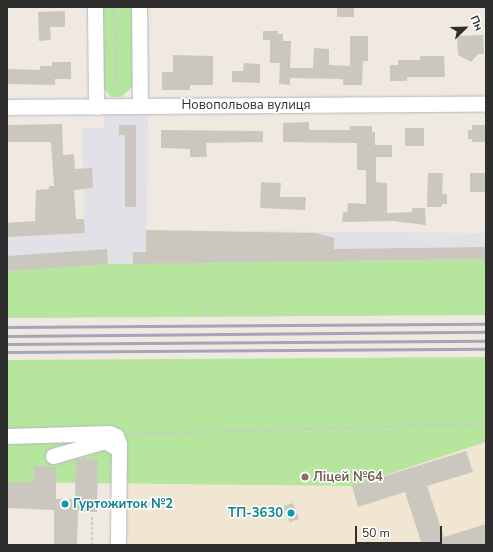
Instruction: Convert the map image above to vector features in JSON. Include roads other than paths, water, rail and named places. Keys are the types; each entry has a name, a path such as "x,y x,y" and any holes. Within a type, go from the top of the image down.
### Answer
{"street":[{"path":"95,7 96,108"},
{"path":"139,7 140,106"},
{"name":"Новопольова вулиця","path":"7,107 96,108 140,106 486,104"},
{"path":"7,436 109,433 116,436 118,453 118,545"},
{"path":"53,456 105,441 113,444 118,453"}],"railway":[{"path":"7,327 486,324"},
{"path":"7,336 486,332"},
{"path":"7,344 486,341"},
{"path":"7,352 486,349"}],"place":[{"name":"Ліцей №64","path":"305,477"},
{"name":"Гуртожиток №2","path":"65,504"},
{"name":"ТП-3630","path":"291,513"}]}
